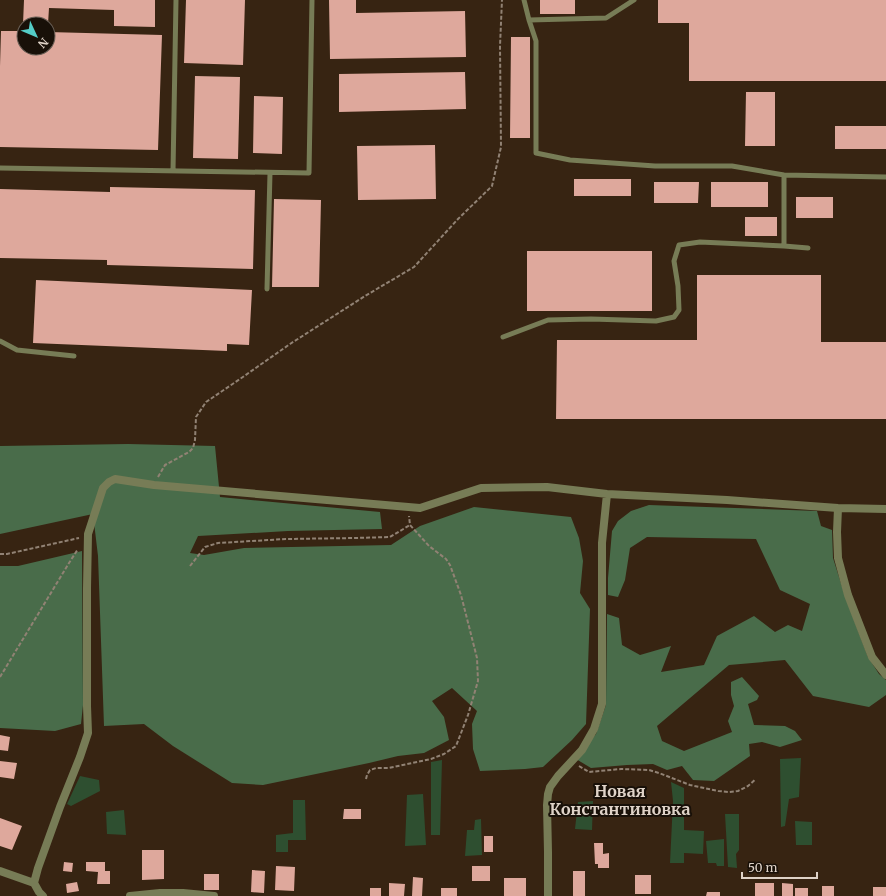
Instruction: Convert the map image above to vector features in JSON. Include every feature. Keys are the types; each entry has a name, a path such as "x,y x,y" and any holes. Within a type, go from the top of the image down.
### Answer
{"street":[{"path":"34,883 55,820 88,733 88,534 104,488 109,482 115,479 154,485 420,508 481,488 547,487 607,494 727,500 838,508 886,508"},
{"path":"548,896 546,806 550,787 570,762 582,750 594,730 602,704 602,543 607,494"},
{"path":"838,508 838,558 848,594 872,658 886,675"},
{"path":"0,871 34,883 43,896"},
{"path":"130,896 151,893 183,893 214,896"}],"lane":[{"path":"173,171 176,0"},
{"path":"0,168 309,173 312,0"},
{"path":"524,0 536,41 536,153 570,160 655,166 732,166 784,175 886,177"},
{"path":"529,20 606,18 634,0"},
{"path":"267,289 270,173"},
{"path":"784,175 784,246"},
{"path":"503,337 548,320 656,320 674,317 679,310 678,286 674,261 679,245 700,242 808,248"},
{"path":"0,341 16,350 74,356"}],"path":[{"path":"154,485 164,465 189,452 193,448 196,417 206,402 296,340 414,267 458,219 492,186 500,147 500,46 502,0"},
{"path":"366,779 370,770 376,768 388,768 430,759 444,754 456,746 468,715 478,681 477,658 461,595 450,565 446,559 429,546 410,525 407,507"},
{"path":"190,566 205,547 218,543 286,539 390,537 410,525"},
{"path":"0,554 7,554 76,539 88,534"},
{"path":"0,677 88,534"},
{"path":"570,762 589,772 621,769 649,770 690,785 718,791 738,791 748,786 756,779"}],"green space":[{"path":"128,444 215,446 220,497 380,512 382,529 288,531 198,536 190,553 204,555 244,548 391,545 420,526 474,507 571,517 579,538 583,561 580,593 590,609 586,724 572,740 543,767 480,771 473,749 472,724 477,711 452,688 432,701 444,717 449,740 424,753 398,756 263,785 232,783 173,746 144,724 104,726 98,556 93,514 0,534 0,446"},
{"path":"649,505 817,511 821,526 832,530 833,558 846,599 868,657 879,674 886,680 886,695 869,707 813,696 785,660 729,665 657,726 662,741 684,751 732,732 728,721 734,706 731,695 731,682 742,677 759,696 757,700 748,704 754,725 785,726 795,731 802,740 780,747 762,742 749,744 750,756 714,781 693,780 682,766 667,770 653,764 591,768 576,759 596,734 606,705 607,614 619,618 622,645 640,655 671,646 661,672 704,665 717,636 754,616 775,632 788,625 802,631 810,604 780,590 756,539 647,537 630,548 625,580 618,597 608,595 612,531 618,521 631,511"},
{"path":"82,551 83,705 81,724 55,731 0,728 0,566 18,566"},
{"path":"801,758 799,797 789,799 785,826 781,827 780,759"},
{"path":"442,760 440,835 431,835 431,762"},
{"path":"80,776 99,780 100,791 71,806 67,804"},
{"path":"671,782 684,788 684,830 704,831 703,854 684,853 684,863 670,863 673,801"},
{"path":"423,794 426,845 405,846 407,795"},
{"path":"293,800 305,800 306,840 288,840 288,852 276,852 276,835 293,833"},
{"path":"593,801 592,830 575,829 578,802"},
{"path":"124,810 126,835 107,834 106,812"},
{"path":"725,814 739,814 739,850 736,854 737,868 728,867"},
{"path":"481,819 482,855 465,856 467,830 474,830 475,820"},
{"path":"795,821 812,822 812,845 796,845"},
{"path":"724,839 724,866 717,866 716,863 708,863 706,841"}],"building":[{"path":"24,0 155,0 155,27 114,26 114,10 49,8 48,16 23,16"},
{"path":"186,0 245,0 243,65 184,63"},
{"path":"329,0 356,0 356,13 465,11 466,57 330,59"},
{"path":"540,0 575,0 575,14 540,14"},
{"path":"658,0 886,0 886,81 689,81 689,23 658,23"},
{"path":"1,31 16,31 16,56 56,56 56,32 162,35 158,150 0,147"},
{"path":"511,37 530,37 530,138 510,138"},
{"path":"465,72 466,109 339,112 339,74"},
{"path":"195,76 240,77 238,159 193,158"},
{"path":"746,92 775,92 775,146 745,146"},
{"path":"254,96 283,97 282,154 253,153"},
{"path":"835,126 886,126 886,149 835,149"},
{"path":"435,145 436,199 358,200 357,146"},
{"path":"574,179 631,179 631,196 574,196"},
{"path":"654,182 699,182 698,203 654,203"},
{"path":"711,182 768,182 768,207 711,207"},
{"path":"110,187 255,190 253,269 107,265 107,260 0,258 0,189 110,192"},
{"path":"796,197 833,197 833,218 796,218"},
{"path":"274,199 321,200 319,287 272,287"},
{"path":"745,217 777,217 777,236 745,236"},
{"path":"527,251 652,251 652,311 527,311"},
{"path":"697,275 821,275 821,342 886,342 886,419 556,419 557,340 697,340"},
{"path":"36,280 252,290 249,345 227,344 227,351 33,343"},
{"path":"0,735 10,737 8,751 0,750"},
{"path":"0,761 17,763 14,779 0,777"},
{"path":"344,809 361,809 361,819 343,819"},
{"path":"0,818 22,826 12,850 0,846"},
{"path":"484,836 493,836 493,852 484,852"},
{"path":"594,843 603,843 603,854 609,853 609,868 598,868 598,864 595,864"},
{"path":"142,850 164,850 164,879 142,880"},
{"path":"64,862 73,863 72,872 63,871"},
{"path":"86,862 105,862 105,871 110,871 110,884 97,884 98,872 86,871"},
{"path":"276,866 295,867 294,891 275,890"},
{"path":"472,866 490,866 490,881 472,881"},
{"path":"252,870 265,871 264,893 251,892"},
{"path":"573,871 585,871 585,896 573,896"},
{"path":"204,874 219,874 219,890 204,890"},
{"path":"635,875 651,875 651,894 635,894"},
{"path":"413,877 423,878 422,896 412,896"},
{"path":"504,878 526,878 526,896 504,896"},
{"path":"77,882 79,891 67,893 66,884"},
{"path":"389,883 405,884 404,896 389,896"},
{"path":"755,883 774,883 774,896 755,896"},
{"path":"782,883 793,884 793,896 782,896"},
{"path":"822,886 834,886 834,896 822,896"},
{"path":"873,887 886,887 886,896 873,896"},
{"path":"370,888 381,888 381,896 370,896"},
{"path":"441,888 457,888 457,896 441,896"},
{"path":"795,888 808,888 808,896 795,896"},
{"path":"707,892 720,892 720,896 706,896"}],"district":[{"name":"Новая Константиновка","path":"620,800"}]}
